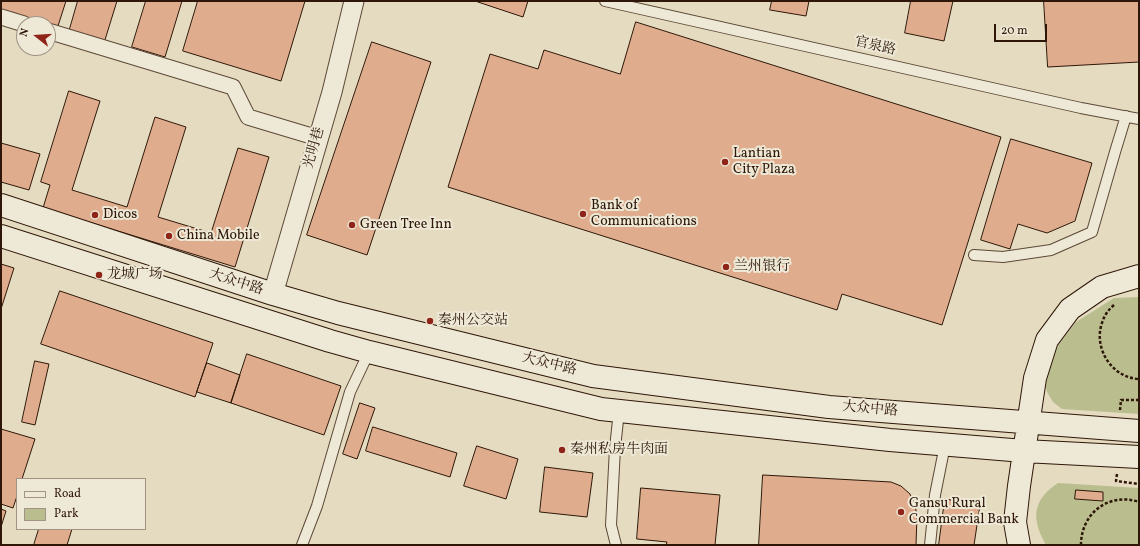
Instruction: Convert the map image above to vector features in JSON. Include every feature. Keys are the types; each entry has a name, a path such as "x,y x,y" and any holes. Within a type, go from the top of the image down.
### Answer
{"main road":[{"name":"大众中路","path":"1,205 273,294 338,313 593,376 829,407 1139,431"},
{"name":"大众中路","path":"1,236 228,310 330,341 601,409 944,445 1139,457"},
{"path":"1019,545 1015,522 1019,486 1035,378 1047,340 1070,309 1102,287 1139,276"}],"street":[{"name":"光明巷","path":"273,294 332,92 354,1"},
{"path":"1,17 16,22"},
{"path":"56,34 233,87 248,117 318,138"}],"lane":[{"name":"官泉路","path":"605,1 1073,106 1139,119"},
{"path":"974,255 1003,257 1051,250 1092,232 1126,116"},
{"path":"302,545 317,506 350,392 369,352"},
{"path":"616,545 611,525 615,448 619,410"},
{"path":"930,545 935,495 944,445"}],"path":[{"path":"1117,302 1106,313 1102,323 1100,338 1103,354 1108,362 1124,376 1139,379"},
{"path":"1081,545 1083,529 1094,512 1103,505 1122,499 1139,502"}],"green space":[{"path":"1139,297 1139,414 1062,409 1053,402 1047,392 1044,380 1049,358 1076,322 1114,298"},
{"path":"1058,483 1139,488 1139,545 1046,545 1038,527 1036,518 1037,511 1043,496 1049,489"}],"building":[{"path":"1,1 66,1 57,29 56,16 16,16 1,12"},
{"path":"78,1 117,1 104,43 69,32"},
{"path":"146,1 182,1 165,57 132,47"},
{"path":"198,1 305,1 281,81 183,51"},
{"path":"528,1 523,17 478,2"},
{"path":"772,1 809,1 806,16 770,10"},
{"path":"911,1 953,1 944,41 905,33"},
{"path":"1044,1 1139,1 1139,62 1048,67"},
{"name":"Lantian City Plaza","path":"636,22 1001,137 942,325 842,294 837,310 448,187 490,54 538,69 544,50 620,74"},
{"path":"372,42 431,62 367,255 307,235"},
{"path":"69,91 100,101 72,190 127,207 155,117 186,127 158,217 211,233 238,148 269,157 235,267 43,208 50,185 41,182"},
{"path":"1011,139 1092,163 1075,221 1047,233 1018,224 1010,249 981,240"},
{"path":"1,143 40,154 29,190 1,182"},
{"path":"1,264 14,268 1,309"},
{"path":"60,291 213,343 195,397 41,344"},
{"path":"247,354 341,386 324,435 231,403"},
{"path":"35,361 49,364 35,425 22,422"},
{"path":"207,363 240,375 231,403 197,392"},
{"path":"360,403 375,408 357,459 343,454"},
{"path":"373,427 457,453 450,477 366,451"},
{"path":"1,429 35,439 22,478 16,478 16,499 13,508 1,504"},
{"path":"477,446 518,459 506,499 464,486"},
{"path":"545,467 593,473 587,517 540,512"},
{"path":"763,475 891,482 901,486 910,494 915,505 917,516 916,545 759,545"},
{"path":"641,488 720,495 715,545 666,545 667,542 637,539"},
{"path":"1076,490 1103,492 1103,501 1075,499"},
{"path":"945,499 980,505 974,545 939,545"},
{"path":"1,509 6,511 1,527"},
{"path":"39,530 72,530 67,545 34,545"}],"place":[{"name":"Lantian City Plaza","path":"725,162"},
{"name":"Bank of Communications","path":"583,214"},
{"name":"Dicos","path":"95,215"},
{"name":"Green Tree Inn","path":"352,225"},
{"name":"China Mobile","path":"169,236"},
{"name":"兰州银行","path":"726,267"},
{"name":"龙城广场","path":"99,275"},
{"name":"秦州公交站","path":"430,321"},
{"name":"秦州私房牛肉面","path":"562,450"},
{"name":"Gansu Rural Commercial Bank","path":"901,512"}]}
